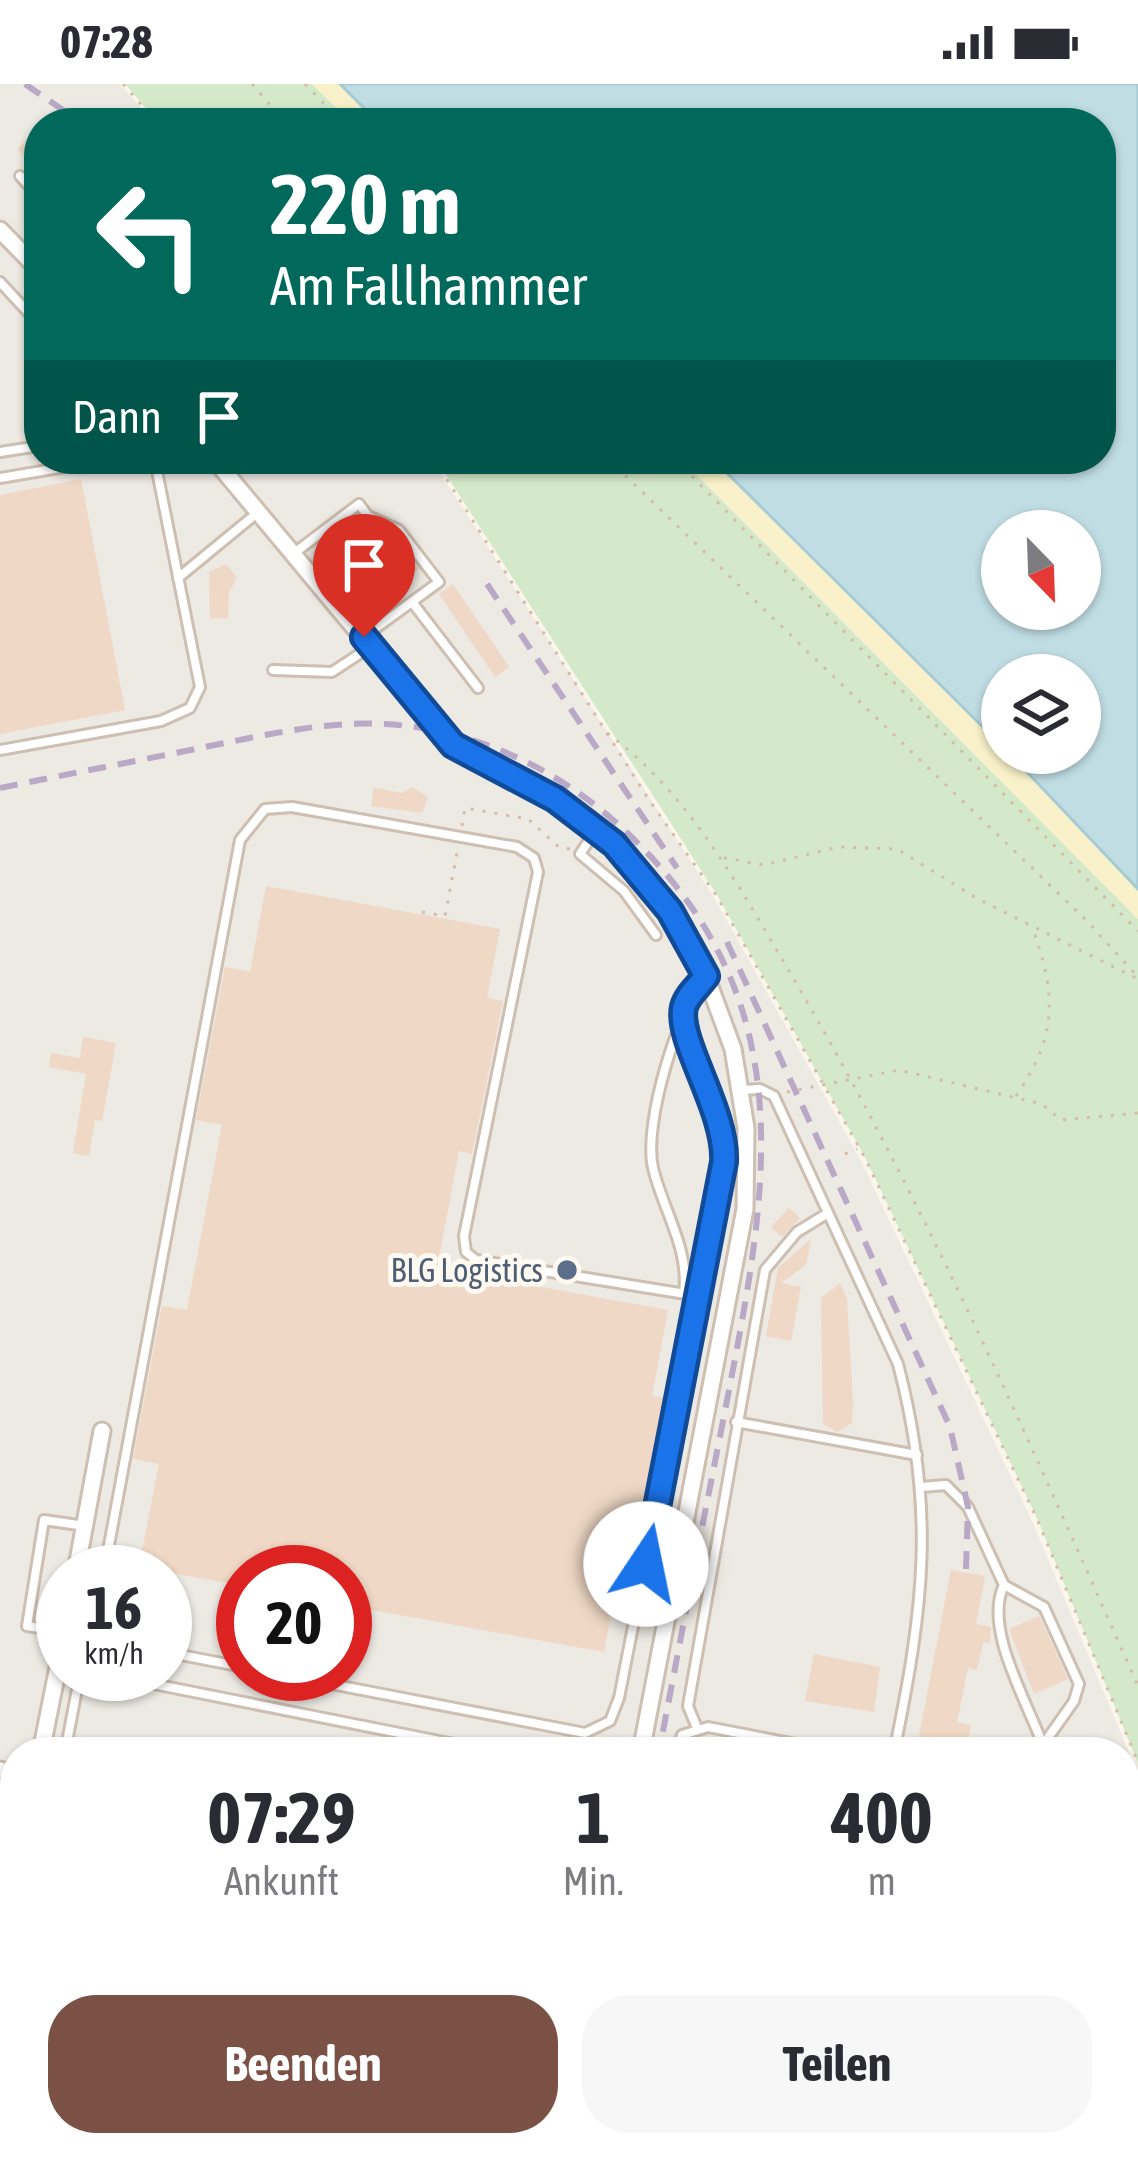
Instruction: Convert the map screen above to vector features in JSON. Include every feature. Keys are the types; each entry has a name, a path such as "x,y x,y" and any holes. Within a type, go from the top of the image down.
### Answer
{"street":[{"path":"0,230 24,255"},
{"path":"226,474 453,745 532,785 597,829 670,911 706,976 742,1090 748,1170 745,1209 644,1737"},
{"path":"81,1545 102,1431"},
{"path":"44,1737 53,1701"}],"lane":[{"path":"20,176 24,180"},
{"path":"0,282 24,308"},
{"path":"0,750 161,721 190,708 200,687 158,474"},
{"path":"273,670 332,672 440,582 400,530 368,515 359,504 290,556"},
{"path":"178,578 257,513"},
{"path":"412,602 478,688"},
{"path":"109,1545 240,840 265,809 292,807 517,847 534,858 538,872 464,1236 466,1252 476,1260 698,1295"},
{"path":"597,829 580,854 624,891 656,935"},
{"path":"683,1293 686,1268 651,1152 669,1055 685,1001 706,976"},
{"path":"372,1692 585,1733 610,1721 724,1162 724,1127 682,1021"},
{"path":"742,1090 760,1089 774,1096 898,1364 922,1487 924,1581 897,1737"},
{"path":"697,1728 688,1706 765,1270 797,1232 828,1213"},
{"path":"736,1422 917,1455"},
{"path":"922,1487 946,1485 955,1490 1004,1585 1044,1607 1079,1684 1074,1701 1047,1737"},
{"path":"40,1545 44,1520 85,1526"},
{"path":"36,1570 27,1626 36,1628"},
{"path":"1004,1585 999,1596 1001,1633 1037,1737"},
{"path":"192,1692 420,1737"},
{"path":"68,1737 75,1701"},
{"path":"681,1737 697,1728 750,1737"}],"path":[{"path":"123,84 144,108"},
{"path":"252,84 273,108"},
{"path":"305,84 328,108"},
{"path":"443,474 605,732 716,895 859,1148 1019,1480 1127,1737"},
{"path":"624,474 1088,921 1138,978"},
{"path":"690,474 1138,932"},
{"path":"605,732 642,758 722,857 854,1080 961,1294 1138,1686"},
{"path":"722,857 764,865 838,847 897,848 978,899 1138,978"},
{"path":"1016,1098 1048,1035 1051,1015 1052,987 1031,924"},
{"path":"774,1096 899,1070 1042,1104 1061,1120 1138,1113"},
{"path":"845,1154 859,1148"}],"shaded area":[{"path":"0,84 120,84 141,108 24,108 24,474 441,474 713,896 860,1159 1032,1521 1122,1737 0,1737"}],"green space":[{"path":"125,84 312,84 337,108 146,108"},
{"path":"446,474 696,474 981,761 981,774 994,774 1138,919 1138,1737 1127,1737 1037,1518 865,1157 717,895"}],"sand":[{"path":"312,84 340,84 364,108 337,108"},
{"path":"696,474 728,474 981,725 981,761"},
{"path":"994,774 1031,775 1138,889 1138,919"}],"water":[{"path":"340,84 1138,84 1138,889 1029,774 1101,774 1101,654 981,654 981,725 728,474 1116,474 1116,108 364,108"}],"building":[{"path":"81,479 125,710 0,734 0,495"},
{"path":"386,533 419,569 365,613 321,558 338,545 351,561"},
{"path":"226,564 237,578 229,592 228,619 210,618 209,572"},
{"path":"453,584 509,667 495,677 439,594"},
{"path":"412,787 428,797 422,813 371,806 374,788 402,793"},
{"path":"266,886 500,929 487,998 503,1001 472,1154 459,1151 437,1268 668,1310 652,1396 669,1399 639,1553 623,1550 604,1652 372,1610 372,1545 216,1545 216,1581 192,1577 192,1545 143,1545 159,1464 133,1459 162,1306 187,1310 222,1125 196,1120 225,967 250,972"},
{"path":"83,1037 116,1043 102,1121 95,1120 89,1156 73,1153 86,1074 49,1067 51,1053 80,1058"},
{"path":"789,1208 800,1218 782,1237 771,1227"},
{"path":"811,1239 806,1265 781,1283 801,1287 791,1341 766,1336 778,1268"},
{"path":"840,1283 847,1299 853,1402 852,1423 837,1432 823,1424 821,1298"},
{"path":"951,1570 985,1576 976,1624 991,1627 990,1643 983,1642 977,1670 968,1668 957,1722 971,1725 969,1737 919,1737"},
{"path":"1039,1616 1068,1679 1034,1694 1009,1629"},
{"path":"814,1654 880,1667 874,1712 805,1701"}],"railway":[{"path":"25,84 60,108"},
{"path":"487,584 677,868"},
{"path":"0,788 295,730 362,724 418,727 482,743 570,787 622,828 683,895 724,963 749,1034 760,1106 760,1181 739,1338 662,1737"},
{"path":"727,942 950,1427 968,1507 966,1569"}],"place":[{"name":"BLG Logistics","path":"567,1270"}],"route":[{"path":"364,637 453,745 555,799 614,844 670,911 706,976 685,1001 682,1021 724,1127 724,1162 646,1564"}]}
